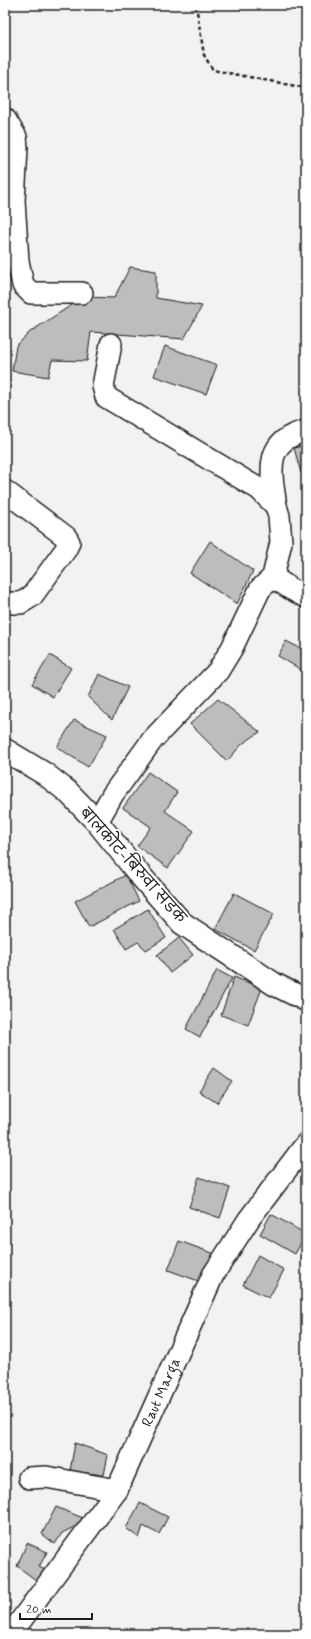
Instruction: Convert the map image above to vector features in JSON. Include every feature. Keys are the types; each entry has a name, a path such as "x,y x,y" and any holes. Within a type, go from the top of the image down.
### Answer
{"main road":[{"name":"बालकोट-बिरुवा सडक","path":"5,750 45,774 68,792 97,822 139,874 182,923 274,984 306,1000"}],"street":[{"path":"5,119 16,137 17,148 14,201 18,261 22,285 31,292 82,292"},
{"path":"111,344 103,386 106,397 242,478 259,490 276,506"},
{"path":"97,822 113,794 153,739 218,671 232,648 260,589 273,577 281,542 279,516 273,483 273,461 276,448 287,437 306,431"},
{"path":"5,491 66,537 69,542 66,549 32,596 21,603 5,603"},
{"path":"273,577 306,597"},
{"name":"Raut Marga","path":"8,1634 19,1623 118,1490 214,1275 249,1219 306,1144"},
{"path":"29,1478 46,1477 118,1490"}],"path":[{"path":"196,5 204,55 214,70 306,88"}],"building":[{"path":"130,267 156,271 156,298 202,306 184,339 91,332 87,361 52,360 48,377 12,371 16,346 30,332 84,297 114,298"},
{"path":"165,346 217,365 206,394 154,376"},
{"path":"306,445 306,472 301,473 294,448"},
{"path":"210,541 253,571 237,604 190,573"},
{"path":"286,641 306,651 305,672 278,656"},
{"path":"50,655 71,668 53,697 32,684"},
{"path":"99,674 128,687 112,720 88,697"},
{"path":"218,699 260,732 242,744 227,761 190,724"},
{"path":"74,720 107,735 88,767 57,747"},
{"path":"148,772 177,792 165,811 194,831 168,868 137,846 151,827 123,808"},
{"path":"126,875 139,901 89,927 75,901"},
{"path":"234,893 274,914 254,950 215,929"},
{"path":"148,909 166,938 146,950 138,942 126,949 114,929"},
{"path":"179,938 193,955 170,973 157,955"},
{"path":"217,970 232,978 200,1037 186,1029"},
{"path":"234,977 262,988 248,1025 221,1015"},
{"path":"214,1068 232,1081 217,1103 199,1091"},
{"path":"199,1177 230,1188 220,1218 189,1207"},
{"path":"271,1214 306,1234 295,1254 260,1234"},
{"path":"179,1241 215,1254 204,1283 168,1270"},
{"path":"258,1255 284,1270 269,1298 243,1285"},
{"path":"75,1443 108,1455 104,1475 70,1471"},
{"path":"140,1503 168,1517 159,1534 143,1526 139,1538 126,1528"},
{"path":"56,1507 83,1518 76,1526 62,1533 55,1544 42,1534"},
{"path":"27,1543 47,1552 39,1567 51,1573 44,1586 17,1566"}]}
